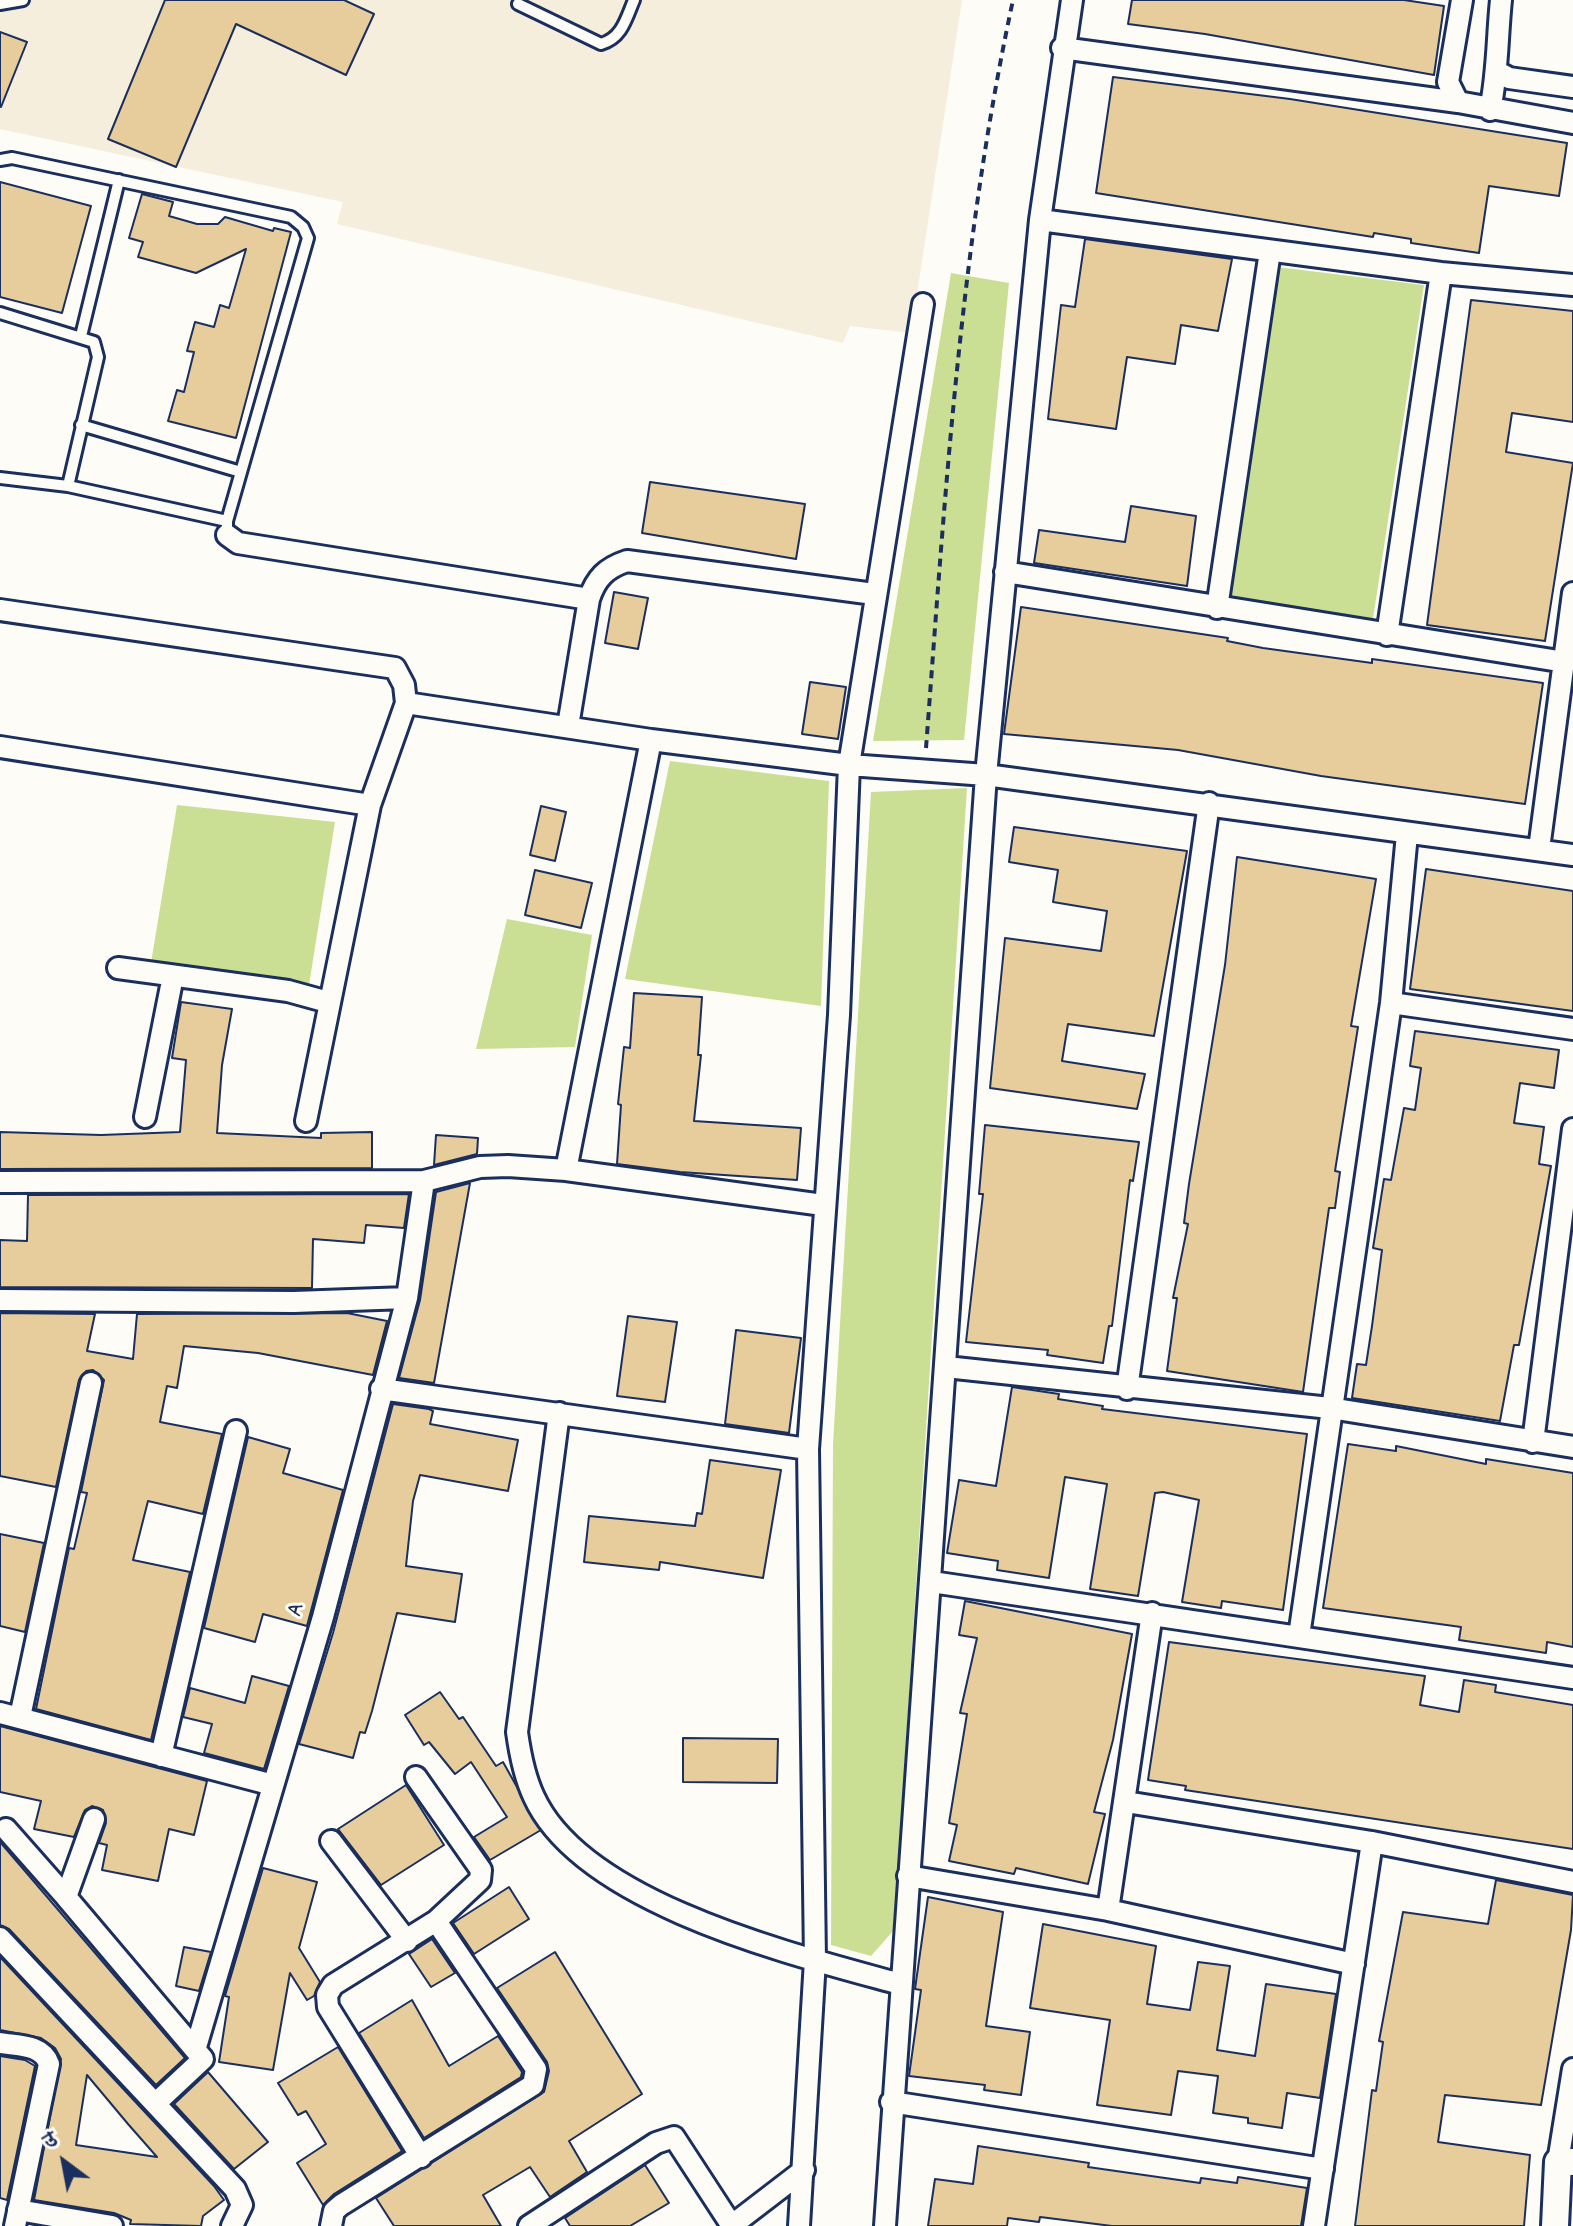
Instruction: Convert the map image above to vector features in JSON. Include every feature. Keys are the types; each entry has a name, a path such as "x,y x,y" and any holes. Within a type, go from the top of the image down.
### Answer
{"street":[{"path":"885,2226 891,2102 932,1582 986,775 1040,220 1062,48 1072,0"},
{"path":"1458,102 1448,82 1462,0"},
{"path":"1490,110 1498,72 1494,60 1501,0"},
{"path":"1062,48 1458,102 1573,123"},
{"path":"1498,72 1509,78 1573,87"},
{"path":"1040,220 1441,273 1573,285"},
{"path":"1217,608 1270,251"},
{"path":"1387,635 1441,273"},
{"path":"799,2226 815,1960 808,1449 823,1205 839,1015 849,765 874,594 923,304"},
{"path":"227,528 238,543 589,599"},
{"path":"568,726 589,599 594,582 610,566 627,561 874,594"},
{"path":"1005,572 1565,662"},
{"path":"1539,849 1573,593"},
{"path":"0,610 395,668 404,685 406,703 370,805 306,1121"},
{"path":"406,703 651,740 849,765 924,768 986,775 1573,855"},
{"path":"566,1170 651,740"},
{"path":"0,747 370,805"},
{"path":"1127,1389 1209,803"},
{"path":"1299,1636 1391,1003 1407,834"},
{"path":"118,968 288,991 328,1002"},
{"path":"145,1117 173,976"},
{"path":"1391,1003 1573,1029"},
{"path":"1533,1442 1568,1199 1573,1129"},
{"path":"0,1182 424,1181 480,1167 566,1170 823,1205"},
{"name":"A","path":"156,2103 203,2059 196,2047 323,1617 407,1298 424,1181"},
{"path":"0,1300 294,1302 407,1298"},
{"path":"946,1367 1127,1389 1330,1408 1573,1447"},
{"path":"91,1383 10,1715 273,1785"},
{"path":"381,1389 808,1449"},
{"path":"559,1413 517,1732 521,1761 535,1799 560,1834 635,1890 690,1919 900,1984"},
{"path":"161,1756 236,1431"},
{"path":"932,1582 1573,1678"},
{"path":"1108,1910 1152,1613"},
{"path":"416,1777 481,1870 475,1888 407,1941 333,1985 327,1995 328,2007 421,2157"},
{"path":"1126,1802 1372,1842 1573,1882"},
{"path":"66,1897 94,1819"},
{"path":"6,1829 196,2047"},
{"path":"331,1841 407,1941"},
{"path":"1314,2226 1372,1842"},
{"path":"908,1876 1108,1910 1354,1964"},
{"path":"331,2226 334,2211 341,2205 533,2085 538,2077 536,2069 436,1921"},
{"path":"0,1938 235,2189 242,2205 232,2226"},
{"path":"0,2043 38,2049 46,2055 49,2064 16,2218 112,2226"},
{"path":"1555,2226 1566,2162 1573,2069"},
{"path":"891,2102 1323,2169"},
{"path":"529,2226 656,2143 674,2137 732,2226 804,2170"}],"lane":[{"path":"0,4 23,0"},
{"path":"518,4 601,44 613,41 620,33 634,0"},
{"path":"0,160 12,158 291,217 303,227 308,238 227,528 68,486 0,478"},
{"path":"81,336 119,180"},
{"path":"0,313 94,342 98,357 68,486"},
{"path":"81,425 241,472"}],"path":[{"path":"924,768 952,418 980,179 1013,0"}],"shaded area":[{"path":"0,0 962,0 911,333 850,326 843,343 337,224 343,202 0,129"}],"green space":[{"path":"1277,267 1424,285 1372,625 1230,599"},
{"path":"951,273 1009,283 964,740 873,741"},
{"path":"670,761 829,781 821,1006 625,979"},
{"path":"967,788 894,1930 871,1956 831,1945 833,1444 871,792"},
{"path":"177,805 335,822 309,985 150,969"},
{"path":"507,919 592,935 575,1047 476,1049"}],"building":[{"path":"165,0 344,0 374,14 346,75 236,24 176,167 108,139"},
{"path":"1132,0 1404,0 1444,6 1434,75 1205,34 1128,24"},
{"path":"0,32 27,42 1,107 0,106"},
{"path":"1113,77 1290,99 1567,143 1559,196 1489,186 1479,253 1411,243 1411,239 1374,233 1373,237 1096,193"},
{"path":"0,182 91,206 62,313 0,297"},
{"path":"142,194 173,202 169,216 197,224 218,224 225,217 273,231 274,228 291,232 236,438 168,421 177,390 184,392 194,352 187,351 195,322 214,327 220,305 229,308 246,249 196,273 138,257 143,242 129,238"},
{"path":"1085,239 1232,259 1218,331 1181,325 1175,364 1127,357 1116,429 1048,419 1061,305 1075,307"},
{"path":"1471,300 1573,311 1573,422 1512,413 1506,452 1573,463 1545,641 1427,625"},
{"path":"650,482 805,504 796,559 642,533"},
{"path":"1131,506 1196,516 1187,586 1034,563 1039,530 1125,542"},
{"path":"614,592 648,598 638,649 605,643"},
{"path":"1021,607 1228,638 1227,641 1263,648 1372,663 1372,659 1543,683 1525,804 1321,776 1178,750 1004,734"},
{"path":"810,682 846,687 838,739 802,734"},
{"path":"541,806 566,812 555,861 530,855"},
{"path":"1014,827 1187,851 1154,1036 1068,1024 1062,1061 1145,1074 1137,1109 990,1088 1005,938 1101,951 1107,911 1053,902 1058,870 1009,862"},
{"path":"1237,857 1376,879 1351,1026 1358,1027 1335,1171 1340,1172 1335,1208 1329,1208 1303,1392 1167,1371 1177,1298 1173,1298 1188,1224 1184,1223 1189,1184 1225,965"},
{"path":"1426,869 1573,891 1573,1011 1410,989"},
{"path":"535,870 592,883 581,928 525,915"},
{"path":"634,993 702,997 698,1055 701,1055 694,1121 801,1128 797,1180 617,1164 621,1105 618,1104 624,1047 630,1048"},
{"path":"181,1002 232,1009 222,1065 217,1133 321,1138 321,1133 372,1132 372,1168 0,1169 0,1132 101,1135 180,1132 186,1060 172,1058"},
{"path":"1415,1031 1559,1050 1554,1088 1520,1083 1514,1123 1544,1127 1539,1164 1551,1166 1519,1345 1514,1345 1500,1421 1352,1398 1357,1364 1366,1365 1372,1326 1382,1250 1373,1248 1384,1179 1391,1180 1404,1108 1415,1110 1421,1068 1410,1066"},
{"path":"985,1125 1139,1142 1133,1181 1130,1180 1112,1326 1109,1326 1103,1363 1047,1355 1048,1350 966,1342 983,1194 979,1194"},
{"path":"436,1135 478,1138 477,1154 434,1165"},
{"path":"470,1183 434,1383 399,1378 420,1300 436,1192"},
{"path":"409,1194 404,1228 366,1225 364,1243 313,1239 312,1288 0,1287 0,1240 27,1241 28,1195"},
{"path":"0,1313 95,1314 87,1351 133,1359 137,1314 347,1313 387,1321 373,1375 258,1353 184,1346 177,1388 167,1386 160,1422 222,1434 203,1514 148,1501 133,1560 190,1572 151,1740 36,1709 69,1548 74,1549 87,1493 81,1492 104,1380 93,1370 86,1371 79,1380 56,1487 0,1476"},
{"path":"628,1316 677,1322 665,1402 617,1396"},
{"path":"736,1330 801,1338 789,1433 725,1424"},
{"path":"1012,1387 1059,1394 1058,1399 1103,1406 1102,1409 1307,1434 1283,1610 1222,1601 1221,1608 1182,1602 1199,1500 1163,1492 1155,1493 1138,1596 1090,1589 1107,1484 1065,1477 1049,1578 997,1570 998,1561 947,1553 959,1480 996,1486"},
{"path":"393,1404 433,1411 430,1424 518,1440 508,1491 420,1475 413,1501 406,1566 462,1574 455,1622 397,1613 372,1711 365,1733 360,1732 353,1758 299,1744 333,1633"},
{"path":"248,1437 290,1449 283,1473 343,1490 307,1626 263,1614 255,1642 204,1628"},
{"path":"1348,1444 1396,1451 1396,1446 1486,1464 1486,1459 1573,1473 1573,1647 1547,1642 1546,1653 1459,1640 1461,1627 1323,1608"},
{"path":"710,1460 781,1470 763,1578 660,1562 659,1570 584,1562 589,1516 695,1526 697,1513 702,1514"},
{"path":"0,1534 44,1543 25,1632 0,1626"},
{"path":"965,1601 1132,1634 1113,1740 1094,1812 1105,1814 1088,1884 1016,1868 1014,1874 949,1861 957,1825 949,1823 967,1714 960,1713 977,1638 959,1635"},
{"path":"1169,1642 1425,1676 1420,1705 1459,1712 1464,1680 1496,1685 1495,1692 1573,1705 1573,1849 1185,1790 1186,1786 1148,1780"},
{"path":"252,1676 289,1686 264,1769 204,1753 212,1724 183,1717 190,1688 245,1703"},
{"path":"440,1692 459,1719 463,1717 496,1766 503,1762 541,1830 490,1860 474,1837 507,1817 471,1762 455,1774 429,1742 424,1745 405,1715"},
{"path":"0,1726 207,1781 194,1835 169,1829 158,1881 102,1870 107,1845 99,1843 106,1823 103,1810 92,1806 85,1810 74,1837 34,1829 41,1801 0,1792"},
{"path":"683,1738 778,1739 777,1783 683,1782"},
{"path":"406,1785 444,1845 381,1885 338,1829"},
{"path":"0,1842 185,2058 156,2085 9,1929 0,1925"},
{"path":"263,1868 317,1882 299,1948 320,1982 314,1996 307,2000 290,1973 273,2070 219,2062 229,1997 225,1996"},
{"path":"1496,1880 1573,1895 1571,1930 1541,2105 1445,2095 1438,2142 1530,2155 1524,2226 1355,2226 1372,2090 1376,2091 1383,2042 1379,2041 1403,1912 1488,1924"},
{"path":"509,1887 529,1919 474,1954 453,1923"},
{"path":"928,1897 1003,1912 986,2026 1030,2032 1021,2095 984,2090 985,2085 909,2076 921,1990 915,1989"},
{"path":"1043,1924 1156,1946 1147,2004 1190,2010 1198,1962 1230,1966 1217,2050 1255,2056 1266,1984 1336,1994 1320,2098 1287,2093 1282,2128 1248,2123 1248,2118 1213,2113 1218,2076 1178,2071 1171,2115 1097,2105 1110,2020 1030,2008"},
{"path":"432,1939 455,1973 431,1987 409,1954"},
{"path":"184,1947 211,1952 199,1991 176,1986"},
{"path":"555,1952 642,2094 569,2141 587,2172 550,2197 530,2167 483,2195 501,2226 394,2226 376,2198 544,2092 549,2071 547,2062 497,1988"},
{"path":"0,1957 224,2200 203,2216 201,2226 130,2224 131,2220 114,2213 34,2200 61,2059 55,2048 41,2038 0,2030","holes":["87,2075 157,2157 76,2145"]},
{"path":"412,2000 449,2066 498,2036 522,2072 521,2077 424,2138 359,2033"},
{"path":"338,2047 402,2151 334,2194 323,2205 297,2163 326,2144 306,2111 298,2115 278,2083"},
{"path":"0,2056 25,2060 35,2066 7,2200 0,2198"},
{"path":"208,2072 268,2142 234,2169 174,2104"},
{"path":"978,2146 1089,2163 1088,2167 1200,2183 1201,2178 1237,2183 1238,2177 1307,2188 1301,2226 1112,2226 1040,2217 1039,2222 1008,2218 1007,2226 928,2226 935,2179 973,2184"},
{"path":"645,2165 669,2203 630,2226 570,2226 565,2218"}]}
